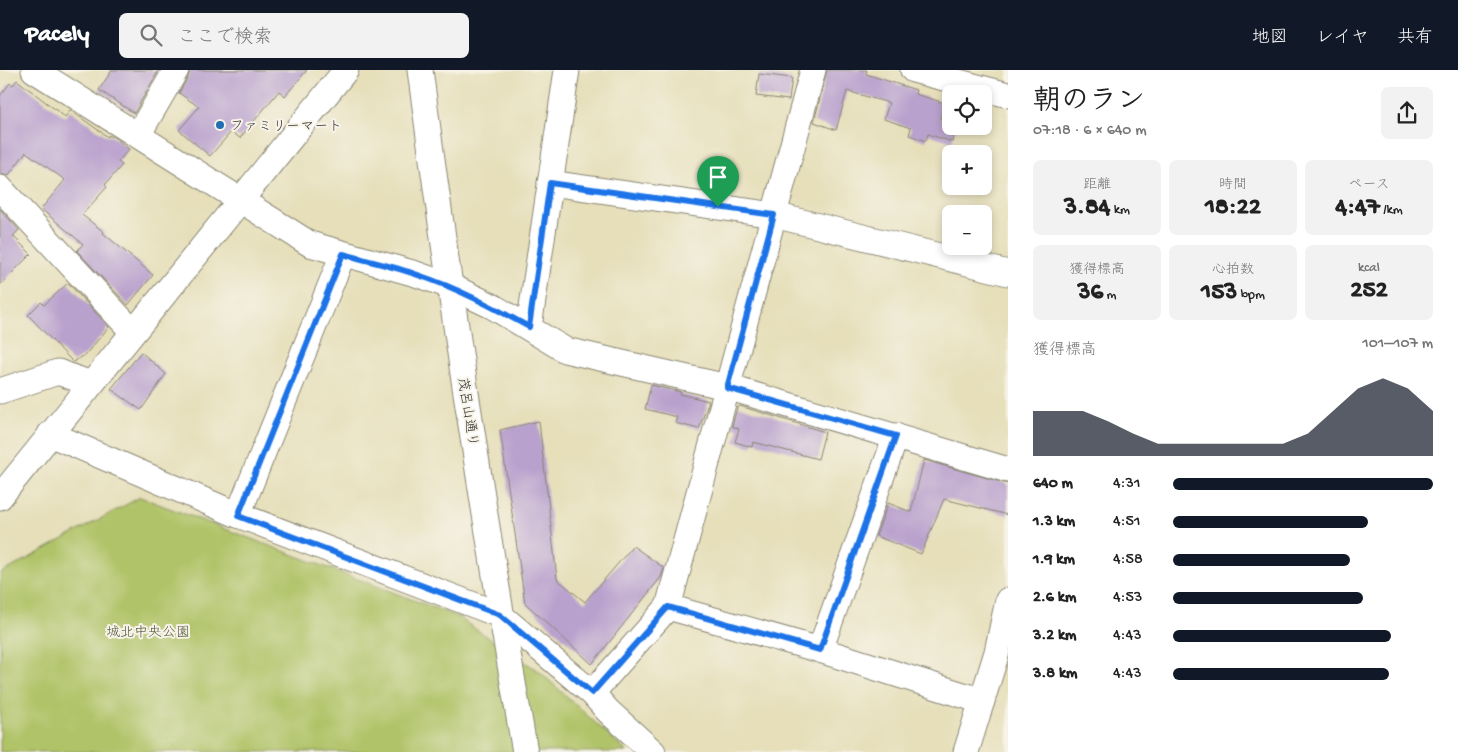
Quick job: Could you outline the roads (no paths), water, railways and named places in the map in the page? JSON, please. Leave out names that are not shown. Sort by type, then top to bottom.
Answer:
[{"type":"street","points":[[34,70],[310,244],[416,274],[450,286],[492,306],[565,350],[727,388],[1008,470]]},
{"type":"street","points":[[138,136],[176,70]]},
{"type":"street","points":[[0,497],[346,70]]},
{"type":"street","name":"茂呂山通り","points":[[420,70],[450,286],[500,615],[525,752]]},
{"type":"street","points":[[529,327],[567,70]]},
{"type":"street","points":[[592,693],[668,607],[813,70]]},
{"type":"street","points":[[913,70],[1008,95]]},
{"type":"street","points":[[550,183],[774,215],[1008,273]]},
{"type":"street","points":[[0,188],[133,332]]},
{"type":"street","points":[[238,516],[343,254]]},
{"type":"street","points":[[0,391],[58,372],[91,384]]},
{"type":"street","points":[[50,434],[238,516],[500,615],[592,693],[608,711],[653,752]]},
{"type":"street","points":[[820,650],[896,436]]},
{"type":"street","points":[[966,752],[982,701],[1002,653],[1008,600]]},
{"type":"street","points":[[668,607],[820,650],[982,701]]},
{"type":"place","name":"ファミリーマート","points":[[220,125]]},
{"type":"park label","name":"城北中央公園","points":[[148,631]]}]
